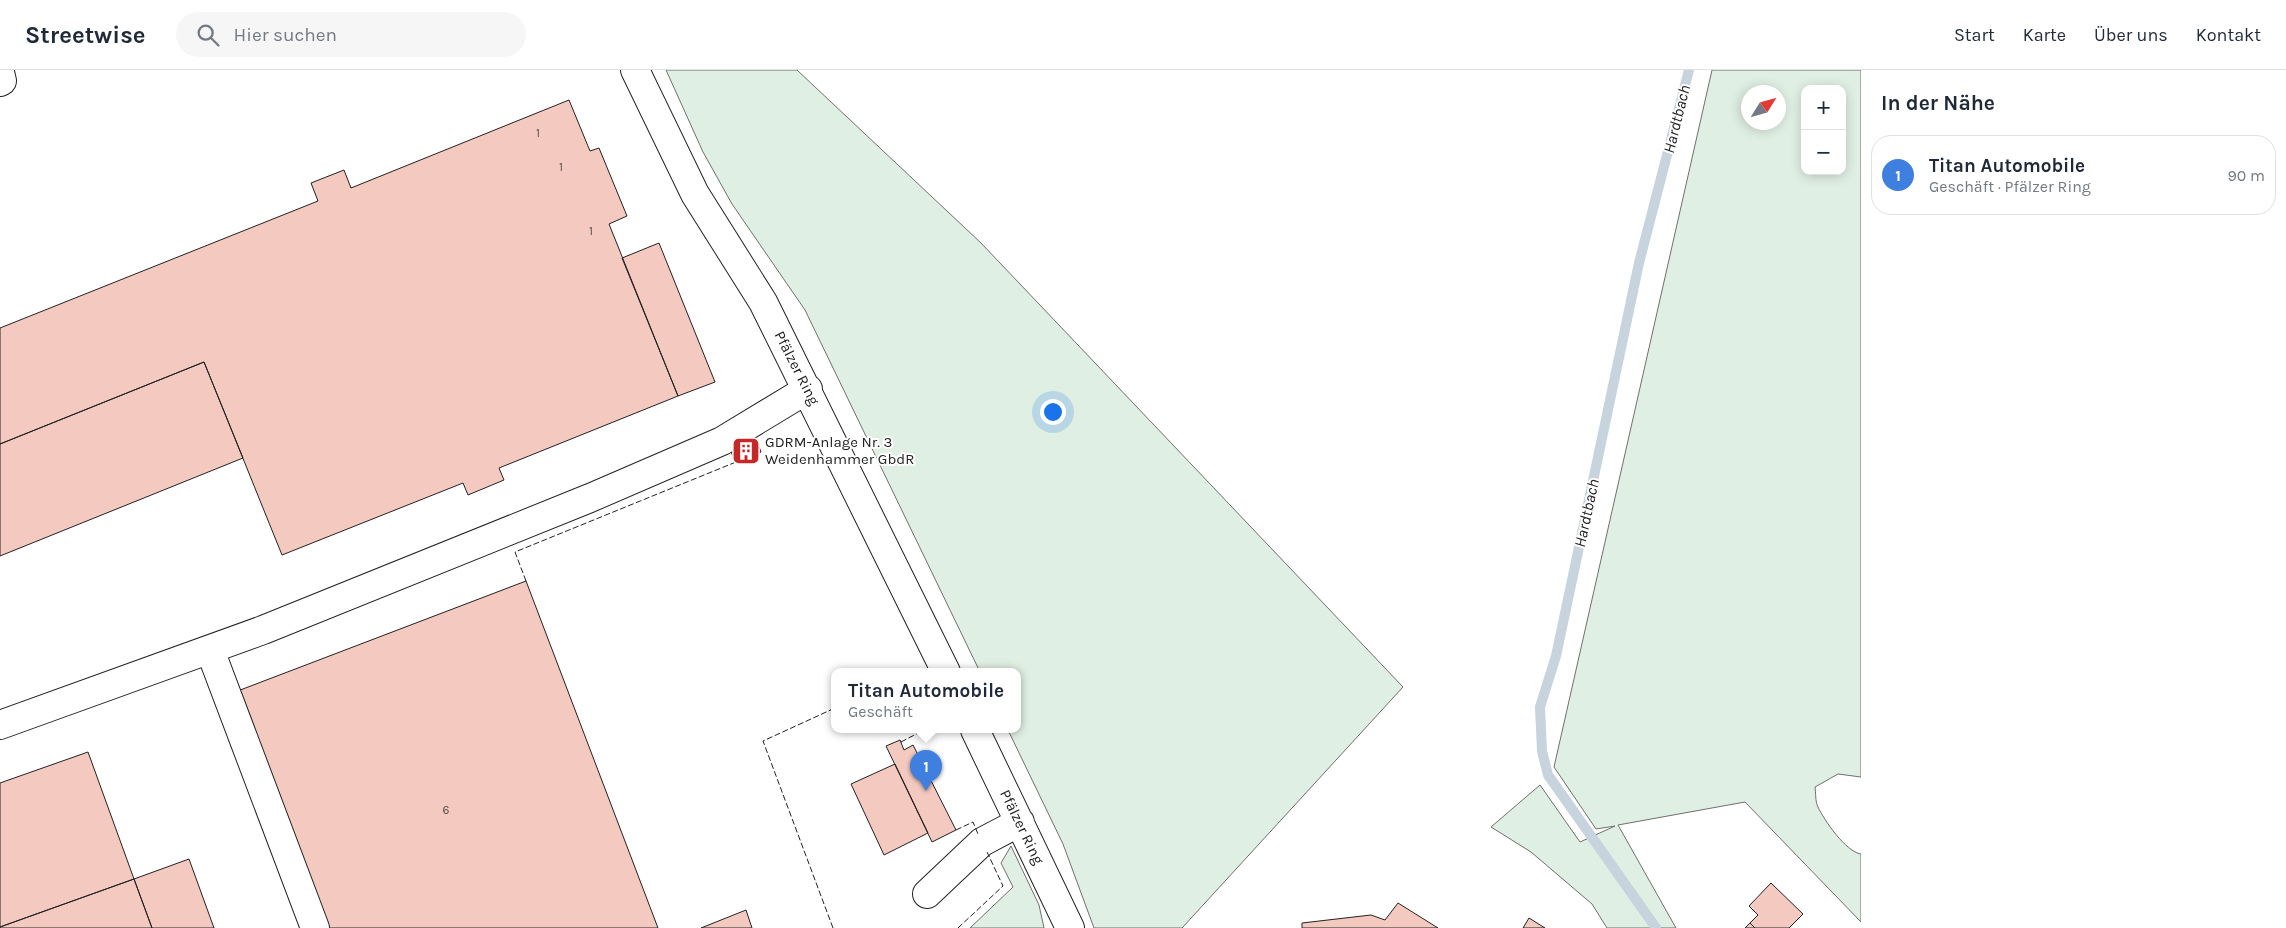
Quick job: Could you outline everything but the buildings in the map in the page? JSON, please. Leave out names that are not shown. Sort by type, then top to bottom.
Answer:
[{"type":"street","name":"Pfälzer Ring","points":[[635,70],[695,194],[763,302],[808,389],[943,668]]},
{"type":"street","points":[[0,72],[2,81],[0,82]]},
{"type":"street","points":[[0,724],[263,630],[590,498],[722,441],[808,389]]},
{"type":"street","points":[[210,650],[315,928]]},
{"type":"street","name":"Pfälzer Ring","points":[[976,733],[1069,927]]},
{"type":"street","points":[[927,894],[982,842],[1020,822]]},
{"type":"green space","points":[[666,70],[797,70],[981,243],[1403,687],[1182,928],[1094,928],[1063,844],[1009,733],[1021,733],[1021,668],[978,668],[805,310],[732,204],[703,152]]},
{"type":"green space","points":[[1712,70],[1861,70],[1861,777],[1838,774],[1815,787],[1817,805],[1830,827],[1842,842],[1855,852],[1861,854],[1861,922],[1745,802],[1618,825],[1676,928],[1607,928],[1592,904],[1531,852],[1491,827],[1540,785],[1580,842],[1615,826],[1596,829],[1554,767]]},
{"type":"green space","points":[[1011,846],[1039,905],[1044,928],[970,928],[1013,887],[1001,863]]},
{"type":"waterway","name":"Hardtbach","points":[[1656,928],[1548,775],[1542,751],[1540,707],[1556,656],[1639,263],[1689,70]]},
{"type":"fence","points":[[526,581],[515,552],[736,462]]},
{"type":"fence","points":[[831,710],[763,741],[833,928]]},
{"type":"fence","points":[[901,742],[918,733]]},
{"type":"fence","points":[[956,830],[973,822],[978,834]]},
{"type":"fence","points":[[958,928],[1003,886],[987,852]]},
{"type":"place","name":"GDRM-Anlage Nr. 3 Weidenhammer GbdR","points":[[746,451]]},
{"type":"place","name":"Titan Automobile","points":[[926,791]]}]
